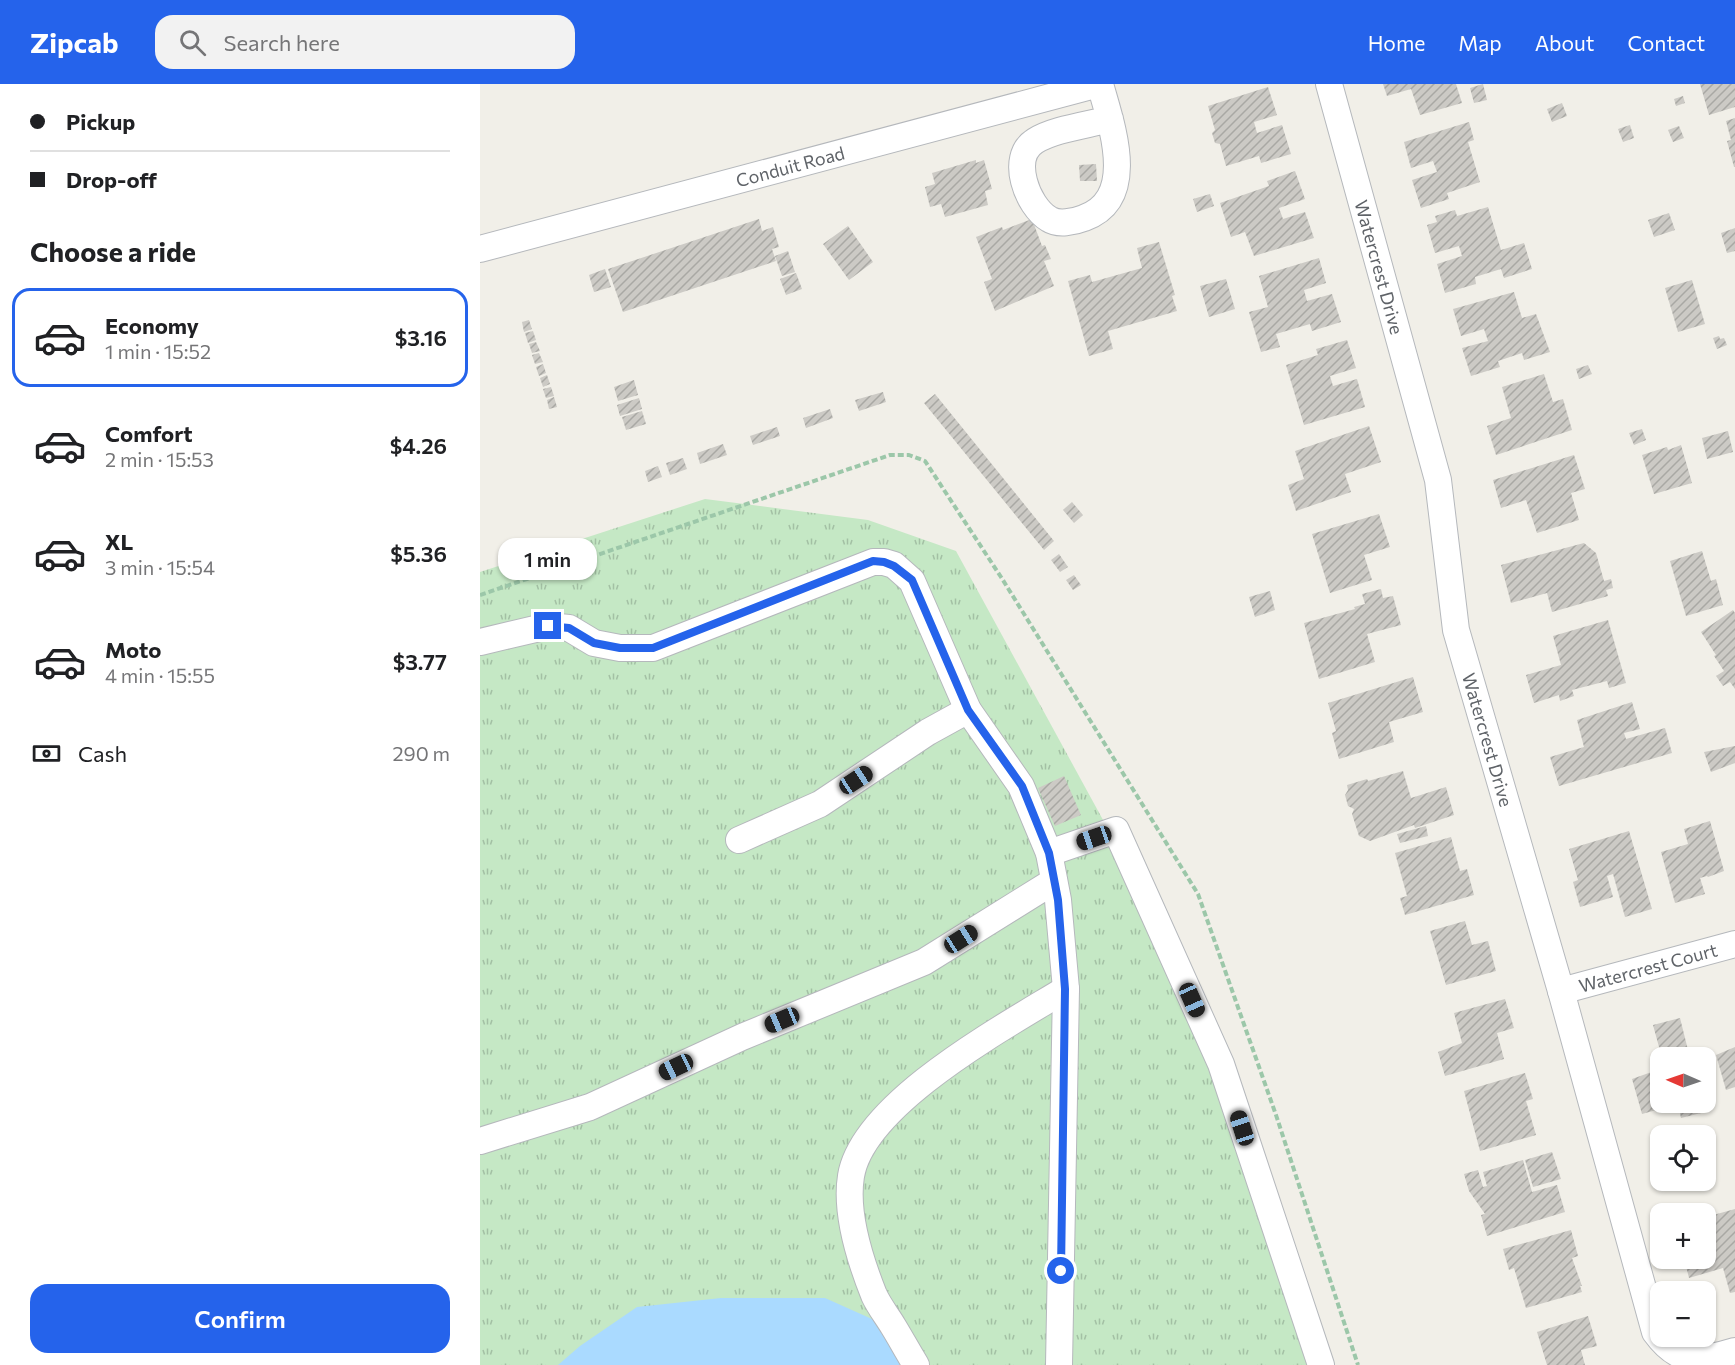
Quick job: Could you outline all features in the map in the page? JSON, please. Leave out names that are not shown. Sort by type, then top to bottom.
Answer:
[{"type":"street","points":[[1100,84],[1110,119]]},
{"type":"street","name":"Conduit Road","points":[[480,249],[1100,84]]},
{"type":"street","name":"Watercrest Drive","points":[[1329,84],[1438,480],[1456,630],[1561,991],[1655,1332],[1669,1349],[1693,1360],[1707,1360],[1735,1352]]},
{"type":"street","points":[[480,642],[548,626],[569,628],[594,643],[620,648],[653,648],[873,561],[884,562],[903,571],[912,580],[968,710],[1022,786],[1049,853],[1058,900],[1065,989],[1059,1365]]},
{"type":"street","points":[[740,840],[820,804],[928,732],[968,710]]},
{"type":"street","points":[[1049,853],[1116,830],[1221,1064],[1321,1365]]},
{"type":"street","points":[[480,1141],[590,1107],[742,1036],[924,962],[1054,881]]},
{"type":"street","name":"Watercrest Court","points":[[1561,991],[1735,944]]},
{"type":"street","points":[[916,1365],[875,1297],[855,1239],[850,1194],[851,1174],[857,1158],[864,1141],[900,1101],[957,1056],[1065,989]]},
{"type":"green space","points":[[705,499],[868,520],[956,551],[1173,948],[1316,1365],[480,1365],[480,572]]},
{"type":"water","points":[[721,1298],[825,1298],[901,1332],[910,1365],[558,1365],[580,1346],[637,1307]]},
{"type":"building","points":[[1383,84],[1456,84],[1462,103],[1420,115],[1411,89],[1387,96]]},
{"type":"building","points":[[1483,84],[1487,100],[1474,103],[1470,88]]},
{"type":"building","points":[[1700,84],[1735,84],[1735,107],[1709,115]]},
{"type":"building","points":[[1268,87],[1277,115],[1254,122],[1257,133],[1282,125],[1291,154],[1261,163],[1259,156],[1226,166],[1220,144],[1215,143],[1212,133],[1215,130],[1208,106]]},
{"type":"building","points":[[1683,96],[1685,103],[1676,106],[1674,99]]},
{"type":"building","points":[[1562,103],[1567,116],[1552,122],[1547,109]]},
{"type":"building","points":[[1735,118],[1734,167],[1727,141],[1731,140],[1726,121]]},
{"type":"building","points":[[1469,122],[1474,140],[1468,142],[1480,182],[1447,193],[1449,199],[1421,208],[1412,180],[1437,172],[1433,161],[1411,168],[1404,142]]},
{"type":"building","points":[[1630,125],[1634,138],[1623,142],[1618,129]]},
{"type":"building","points":[[1679,126],[1684,138],[1673,142],[1668,130]]},
{"type":"building","points":[[976,160],[976,163],[984,160],[992,189],[985,191],[988,205],[945,217],[941,204],[930,207],[925,187],[935,184],[932,173]]},
{"type":"building","points":[[1096,164],[1097,181],[1080,181],[1079,165]]},
{"type":"building","points":[[1295,171],[1305,199],[1279,208],[1283,219],[1305,212],[1314,238],[1254,256],[1245,232],[1231,237],[1220,203],[1269,186],[1267,181]]},
{"type":"building","points":[[1210,194],[1214,206],[1197,212],[1193,199]]},
{"type":"building","points":[[1488,207],[1501,250],[1524,243],[1532,269],[1504,278],[1501,269],[1475,277],[1476,284],[1445,293],[1437,264],[1462,256],[1459,246],[1435,253],[1427,225],[1437,222],[1435,216],[1455,210],[1457,216]]},
{"type":"building","points":[[1669,213],[1675,230],[1654,237],[1648,220]]},
{"type":"building","points":[[759,219],[762,231],[773,227],[779,247],[772,249],[776,261],[623,312],[608,269]]},
{"type":"building","points":[[1032,219],[1042,246],[1045,245],[1051,259],[1044,261],[1054,286],[995,311],[984,282],[992,279],[976,237]]},
{"type":"building","points":[[848,226],[873,262],[849,280],[823,244]]},
{"type":"building","points":[[1735,228],[1735,251],[1727,253],[1721,233]]},
{"type":"building","points":[[1159,242],[1175,295],[1172,296],[1177,311],[1108,331],[1113,349],[1089,356],[1068,281],[1090,275],[1092,282],[1142,268],[1137,248]]},
{"type":"building","points":[[788,251],[795,272],[782,276],[775,256]]},
{"type":"building","points":[[1319,258],[1326,283],[1304,290],[1307,301],[1332,294],[1341,322],[1312,331],[1310,324],[1276,334],[1280,347],[1261,352],[1249,312],[1268,307],[1259,276]]},
{"type":"building","points":[[605,269],[611,287],[594,292],[589,275]]},
{"type":"building","points":[[796,273],[802,289],[786,295],[780,279]]},
{"type":"building","points":[[1226,279],[1235,309],[1209,317],[1200,286]]},
{"type":"building","points":[[1692,280],[1705,324],[1678,332],[1665,288]]},
{"type":"building","points":[[1514,292],[1522,318],[1536,314],[1550,352],[1524,360],[1522,353],[1498,361],[1500,367],[1471,376],[1462,348],[1488,341],[1484,329],[1461,336],[1453,309]]},
{"type":"building","points":[[529,320],[532,329],[524,332],[522,322]]},
{"type":"building","points":[[533,331],[536,340],[528,343],[525,333]]},
{"type":"building","points":[[1719,336],[1720,339],[1724,338],[1727,345],[1717,349],[1713,338]]},
{"type":"building","points":[[1347,340],[1356,368],[1330,376],[1333,386],[1357,379],[1365,407],[1304,425],[1286,365],[1318,355],[1316,349]]},
{"type":"building","points":[[536,342],[540,351],[532,353],[529,344]]},
{"type":"building","points":[[539,353],[543,362],[535,364],[532,355]]},
{"type":"building","points":[[543,364],[546,373],[539,376],[536,367]]},
{"type":"building","points":[[1588,365],[1592,374],[1579,379],[1576,369]]},
{"type":"building","points":[[1544,374],[1553,402],[1563,399],[1572,430],[1496,455],[1487,426],[1511,418],[1502,387]]},
{"type":"building","points":[[547,375],[550,384],[543,387],[540,378]]},
{"type":"building","points":[[634,380],[638,395],[618,401],[614,387]]},
{"type":"building","points":[[551,387],[554,396],[546,398],[543,389]]},
{"type":"building","points":[[883,392],[886,402],[859,411],[855,400]]},
{"type":"building","points":[[935,394],[1054,541],[1044,550],[924,403]]},
{"type":"building","points":[[554,397],[557,407],[549,409],[547,400]]},
{"type":"building","points":[[639,398],[642,409],[620,416],[617,405]]},
{"type":"building","points":[[830,409],[833,418],[806,428],[803,418]]},
{"type":"building","points":[[642,411],[646,424],[626,430],[622,417]]},
{"type":"building","points":[[1369,426],[1381,462],[1345,474],[1351,492],[1296,511],[1288,485],[1304,479],[1295,451]]},
{"type":"building","points":[[777,427],[780,436],[753,445],[750,436]]},
{"type":"building","points":[[1642,429],[1646,440],[1634,445],[1629,433]]},
{"type":"building","points":[[1728,431],[1733,452],[1707,459],[1702,438]]},
{"type":"building","points":[[723,444],[727,455],[700,464],[697,453]]},
{"type":"building","points":[[1681,445],[1692,483],[1654,494],[1642,455]]},
{"type":"building","points":[[1574,455],[1585,489],[1571,493],[1579,520],[1537,533],[1526,500],[1501,508],[1493,480]]},
{"type":"building","points":[[683,458],[687,469],[670,475],[666,463]]},
{"type":"building","points":[[658,466],[662,477],[648,482],[645,471]]},
{"type":"building","points":[[1072,502],[1083,515],[1074,523],[1063,510]]},
{"type":"building","points":[[1379,514],[1390,547],[1364,555],[1372,580],[1330,593],[1312,534]]},
{"type":"building","points":[[1584,543],[1596,553],[1604,581],[1611,579],[1613,588],[1606,590],[1608,596],[1552,612],[1547,593],[1511,603],[1501,565]]},
{"type":"building","points":[[1702,551],[1711,581],[1716,579],[1723,605],[1686,616],[1670,561]]},
{"type":"building","points":[[1059,554],[1068,567],[1060,572],[1051,560]]},
{"type":"building","points":[[1074,575],[1081,585],[1073,590],[1066,580]]},
{"type":"building","points":[[1381,589],[1383,598],[1393,596],[1401,625],[1367,634],[1375,662],[1319,679],[1304,623],[1355,609],[1354,607],[1365,604],[1362,594]]},
{"type":"building","points":[[1270,591],[1275,610],[1255,617],[1249,597]]},
{"type":"building","points":[[1733,610],[1735,613],[1735,689],[1730,682],[1723,686],[1716,676],[1724,671],[1701,632]]},
{"type":"building","points":[[1608,620],[1626,683],[1609,688],[1607,681],[1572,690],[1574,696],[1560,701],[1559,695],[1534,703],[1526,675],[1561,665],[1553,636]]},
{"type":"building","points":[[1413,677],[1423,712],[1389,722],[1394,742],[1339,759],[1332,733],[1336,731],[1328,703]]},
{"type":"building","points":[[1632,702],[1640,729],[1624,733],[1626,739],[1665,728],[1672,753],[1559,786],[1550,757],[1584,747],[1577,720]]},
{"type":"building","points":[[1735,746],[1735,763],[1711,772],[1704,752]]},
{"type":"building","points":[[1403,771],[1411,798],[1446,787],[1454,815],[1415,828],[1414,825],[1370,841],[1359,836],[1352,814],[1354,809],[1348,806],[1345,795],[1348,790],[1347,785]]},
{"type":"building","points":[[1064,776],[1081,815],[1055,826],[1038,788]]},
{"type":"building","points":[[1710,821],[1724,871],[1700,878],[1705,894],[1675,903],[1661,852],[1688,844],[1684,829]]},
{"type":"building","points":[[1426,826],[1428,836],[1400,843],[1397,834]]},
{"type":"building","points":[[1629,831],[1652,909],[1625,917],[1613,874],[1607,876],[1613,897],[1580,907],[1573,882],[1578,880],[1569,849]]},
{"type":"building","points":[[1451,837],[1460,871],[1467,869],[1474,895],[1405,915],[1400,898],[1407,896],[1395,853]]},
{"type":"building","points":[[1465,921],[1472,945],[1488,941],[1496,971],[1446,985],[1430,931]]},
{"type":"building","points":[[1505,999],[1514,1028],[1497,1033],[1504,1059],[1445,1076],[1438,1052],[1462,1043],[1454,1013]]},
{"type":"building","points":[[1680,1018],[1687,1047],[1659,1047],[1653,1025]]},
{"type":"building","points":[[1735,1047],[1735,1087],[1726,1090],[1716,1055]]},
{"type":"building","points":[[1525,1073],[1533,1099],[1526,1101],[1536,1135],[1480,1151],[1464,1091]]},
{"type":"building","points":[[1650,1073],[1650,1112],[1642,1114],[1632,1079]]},
{"type":"building","points":[[1680,1113],[1701,1113],[1681,1118]]},
{"type":"building","points":[[1552,1152],[1561,1179],[1533,1187],[1525,1160]]},
{"type":"building","points":[[1523,1160],[1532,1192],[1557,1185],[1565,1212],[1487,1236],[1481,1215],[1485,1214],[1469,1191],[1464,1174],[1478,1170],[1483,1187],[1487,1186],[1483,1172]]},
{"type":"building","points":[[1735,1209],[1735,1292],[1730,1293],[1723,1268],[1689,1278],[1687,1269],[1716,1269],[1716,1214]]},
{"type":"building","points":[[1571,1230],[1578,1256],[1572,1258],[1582,1292],[1526,1308],[1514,1268],[1509,1270],[1503,1249]]},
{"type":"building","points":[[1588,1316],[1597,1346],[1581,1350],[1585,1365],[1547,1365],[1537,1332]]},
{"type":"route","points":[[548,626],[569,628],[594,643],[620,648],[653,648],[873,561],[894,566],[912,580],[968,710],[1022,786],[1049,853],[1058,900],[1065,989],[1061,1271]]}]
